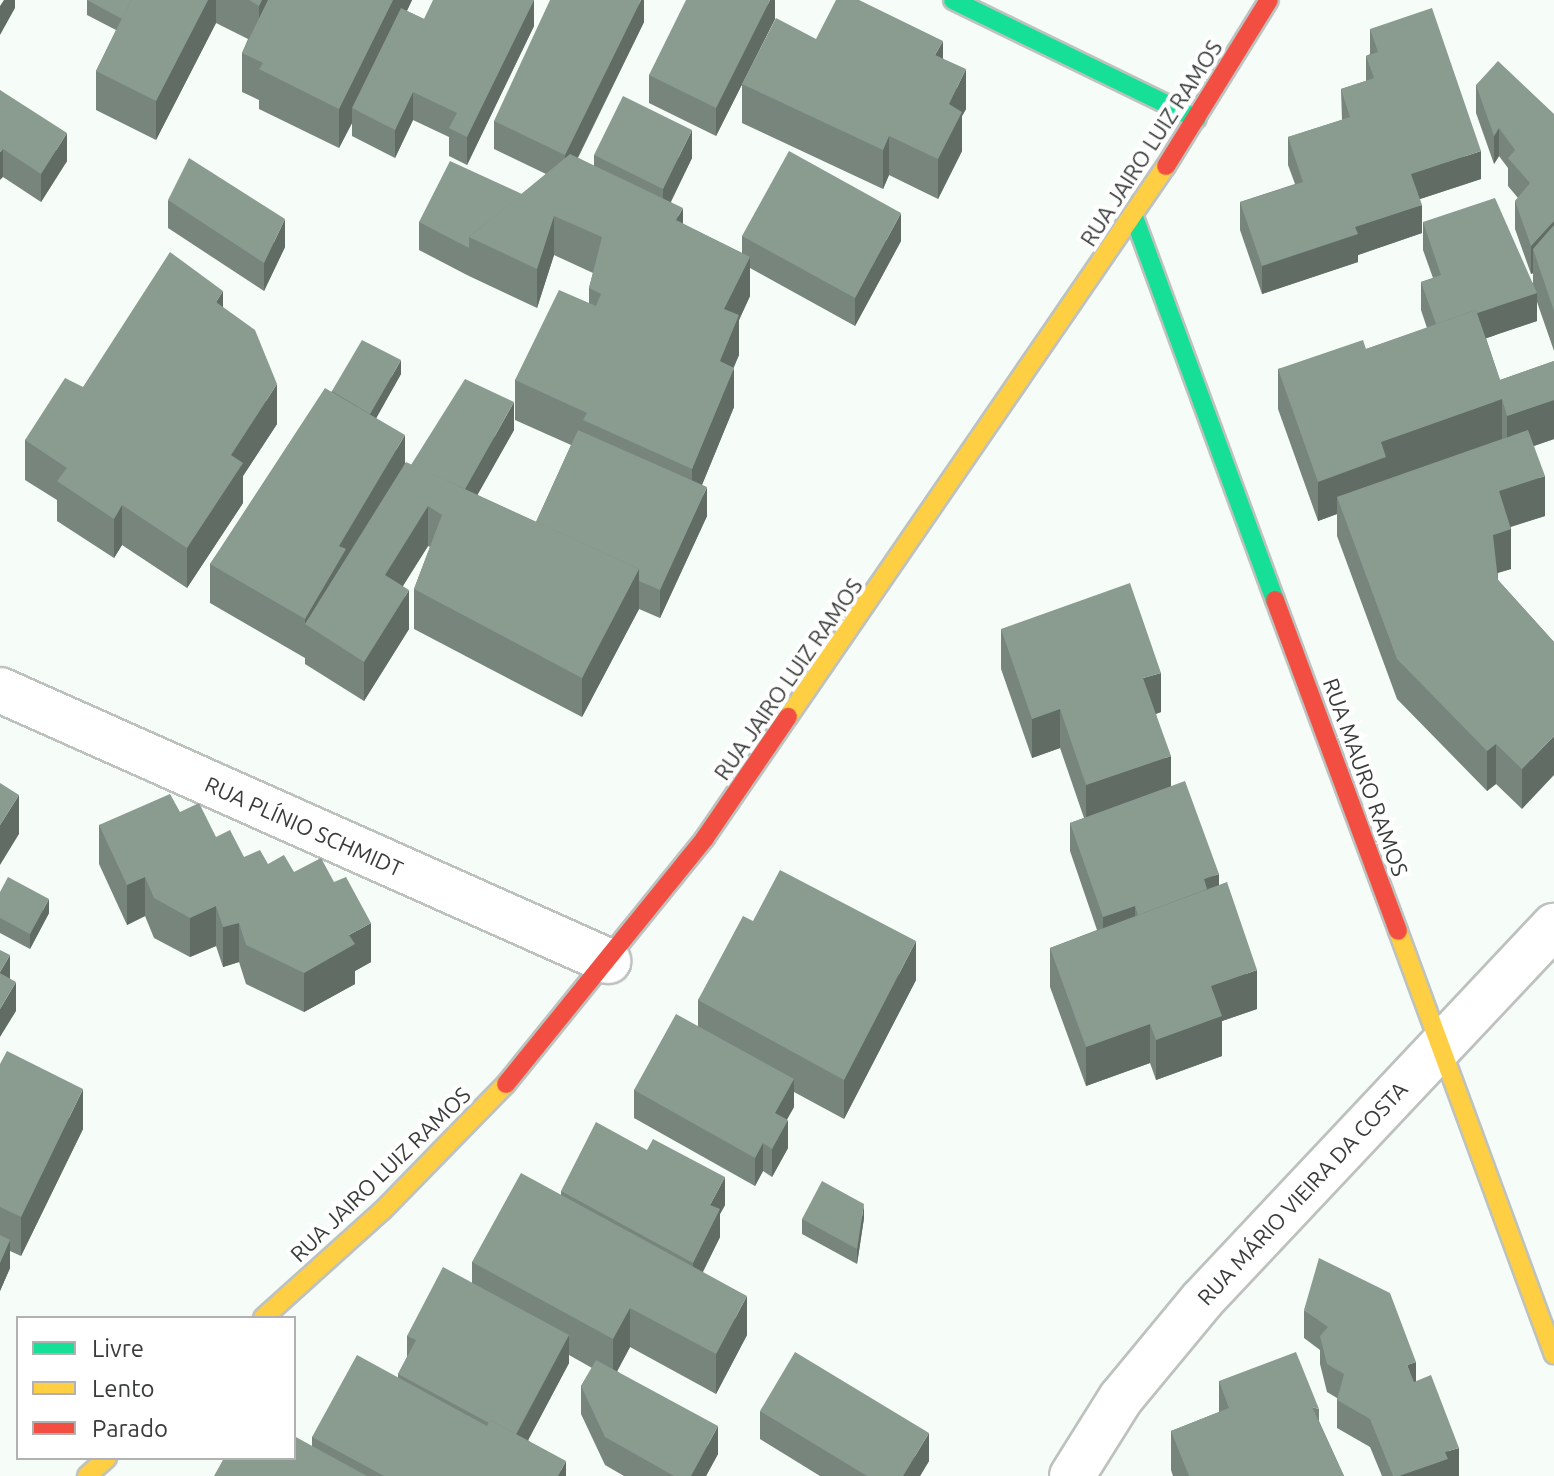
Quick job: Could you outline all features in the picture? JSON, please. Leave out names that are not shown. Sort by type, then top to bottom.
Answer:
[{"type":"street","points":[[953,0],[1197,119]]},
{"type":"street","name":"RUA JAIRO LUIZ RAMOS","points":[[265,1316],[382,1211],[518,1071],[608,961],[830,664],[1134,217],[1269,0]]},
{"type":"street","name":"RUA MAURO RAMOS","points":[[1134,217],[1554,1354]]},
{"type":"street","name":"RUA PLÍNIO SCHMIDT","points":[[0,690],[608,961]]},
{"type":"street","name":"RUA MÁRIO VIEIRA DA COSTA","points":[[1072,1476],[1121,1398],[1202,1300],[1554,926]]},
{"type":"street","points":[[87,1476],[105,1460]]},
{"type":"building","points":[[87,0],[131,0],[122,19]]},
{"type":"building","points":[[131,0],[208,0],[156,101],[96,71]]},
{"type":"building","points":[[268,0],[393,0],[339,109],[259,69],[263,63],[242,53]]},
{"type":"building","points":[[433,0],[534,0],[467,137],[449,128],[457,113],[413,92],[395,130],[352,108],[401,8],[424,19]]},
{"type":"building","points":[[550,0],[641,0],[565,155],[494,121]]},
{"type":"building","points":[[686,0],[770,0],[716,108],[649,75]]},
{"type":"building","points":[[836,0],[859,0],[943,41],[935,55],[966,69],[949,104],[962,112],[938,159],[889,136],[883,150],[742,84],[776,18],[816,39]]},
{"type":"building","points":[[1432,8],[1481,151],[1411,174],[1422,205],[1355,227],[1358,234],[1262,266],[1240,202],[1303,182],[1288,137],[1350,117],[1341,89],[1374,78],[1366,56],[1378,52],[1370,29]]},
{"type":"building","points":[[1498,61],[1554,114],[1554,221],[1531,246],[1515,201],[1530,183],[1508,158],[1515,150],[1499,128],[1494,136],[1476,85]]},
{"type":"building","points":[[0,90],[67,133],[41,174],[3,149],[0,152]]},
{"type":"building","points":[[623,96],[692,130],[663,189],[594,155]]},
{"type":"building","points":[[789,151],[901,213],[855,298],[742,236]]},
{"type":"building","points":[[570,154],[683,208],[676,220],[750,257],[724,309],[739,315],[720,361],[734,368],[692,469],[583,420],[587,413],[515,380],[559,290],[596,306],[601,294],[589,288],[602,237],[554,216],[537,269],[469,237]]},
{"type":"building","points":[[189,158],[285,219],[264,263],[168,200]]},
{"type":"building","points":[[450,161],[522,194],[469,237],[469,248],[419,222]]},
{"type":"building","points":[[1495,198],[1537,293],[1436,324],[1421,282],[1441,275],[1423,222]]},
{"type":"building","points":[[1554,225],[1554,311],[1533,249]]},
{"type":"building","points":[[170,252],[223,291],[216,302],[255,330],[277,384],[231,455],[243,463],[187,548],[122,505],[114,519],[57,481],[67,468],[25,440],[65,378],[83,387]]},
{"type":"building","points":[[1476,310],[1500,380],[1554,361],[1554,400],[1507,416],[1502,399],[1381,442],[1386,457],[1318,482],[1278,369],[1363,340],[1366,349]]},
{"type":"building","points":[[362,340],[401,360],[370,414],[332,391]]},
{"type":"building","points":[[465,379],[514,402],[465,489],[411,465]]},
{"type":"building","points":[[325,388],[405,435],[339,546],[346,549],[305,619],[210,564]]},
{"type":"building","points":[[578,430],[707,487],[660,590],[639,581],[639,569],[536,522]]},
{"type":"building","points":[[1528,430],[1545,476],[1499,491],[1511,529],[1493,535],[1498,580],[1554,642],[1554,736],[1522,769],[1496,744],[1487,751],[1397,659],[1337,497]]},
{"type":"building","points":[[406,462],[639,569],[582,678],[414,589],[442,515],[428,506],[385,575],[409,590],[364,662],[305,624]]},
{"type":"building","points":[[1130,583],[1161,673],[1143,678],[1171,756],[1086,785],[1060,709],[1032,719],[1001,629]]},
{"type":"building","points":[[1185,781],[1219,874],[1204,879],[1207,889],[1138,915],[1135,906],[1103,917],[1070,823]]},
{"type":"building","points":[[0,783],[19,795],[0,825]]},
{"type":"building","points":[[170,794],[180,812],[199,803],[216,837],[230,830],[244,857],[260,850],[268,864],[284,855],[294,872],[321,858],[334,882],[346,877],[371,923],[349,935],[355,944],[304,973],[246,945],[239,923],[223,927],[216,906],[190,918],[154,898],[145,877],[127,885],[99,825]]},
{"type":"building","points":[[780,870],[916,941],[844,1080],[698,1000],[743,916],[753,921]]},
{"type":"building","points":[[8,877],[49,899],[30,934],[0,918],[0,892]]},
{"type":"building","points":[[1227,882],[1257,970],[1211,986],[1222,1016],[1156,1040],[1150,1024],[1086,1047],[1050,948]]},
{"type":"building","points":[[0,950],[10,955],[0,972]]},
{"type":"building","points":[[0,973],[16,982],[0,1009]]},
{"type":"building","points":[[676,1014],[794,1079],[775,1113],[788,1120],[772,1149],[763,1143],[755,1158],[634,1090]]},
{"type":"building","points":[[7,1051],[83,1089],[21,1217],[0,1207],[0,1064]]},
{"type":"building","points":[[596,1122],[647,1150],[653,1139],[725,1177],[710,1205],[720,1209],[693,1263],[561,1191]]},
{"type":"building","points":[[521,1173],[747,1296],[716,1354],[630,1308],[613,1339],[472,1262]]},
{"type":"building","points":[[822,1181],[864,1204],[857,1249],[802,1219]]},
{"type":"building","points":[[0,1235],[10,1240],[0,1263]]},
{"type":"building","points":[[1319,1258],[1390,1293],[1416,1362],[1407,1365],[1414,1382],[1431,1375],[1459,1448],[1445,1452],[1448,1459],[1393,1476],[1370,1419],[1337,1400],[1344,1374],[1327,1364],[1320,1336],[1328,1327],[1304,1310]]},
{"type":"building","points":[[443,1267],[569,1335],[516,1434],[490,1420],[489,1423],[398,1374],[416,1340],[407,1336]]},
{"type":"building","points":[[795,1352],[929,1433],[903,1476],[867,1476],[760,1411]]},
{"type":"building","points":[[1296,1352],[1319,1409],[1312,1407],[1344,1476],[1189,1476],[1171,1431],[1229,1408],[1219,1381]]},
{"type":"building","points":[[357,1355],[487,1426],[490,1420],[566,1461],[558,1476],[384,1476],[312,1437]]},
{"type":"building","points":[[596,1360],[718,1426],[691,1476],[674,1476],[605,1437],[581,1386]]},
{"type":"building","points":[[296,1437],[367,1476],[214,1476],[223,1460],[296,1460]]},
{"type":"traffic: fast","points":[[953,0],[1197,119]]},
{"type":"traffic: fast","points":[[1134,217],[1275,600]]},
{"type":"traffic: slow","points":[[788,717],[1166,166]]},
{"type":"traffic: slow","points":[[1398,931],[1554,1354]]},
{"type":"traffic: slow","points":[[265,1316],[382,1211],[506,1084]]},
{"type":"traffic: slow","points":[[87,1476],[105,1460]]},
{"type":"traffic: jam","points":[[1166,166],[1269,0]]},
{"type":"traffic: jam","points":[[1275,600],[1398,931]]},
{"type":"traffic: jam","points":[[506,1084],[705,838],[788,717]]}]
